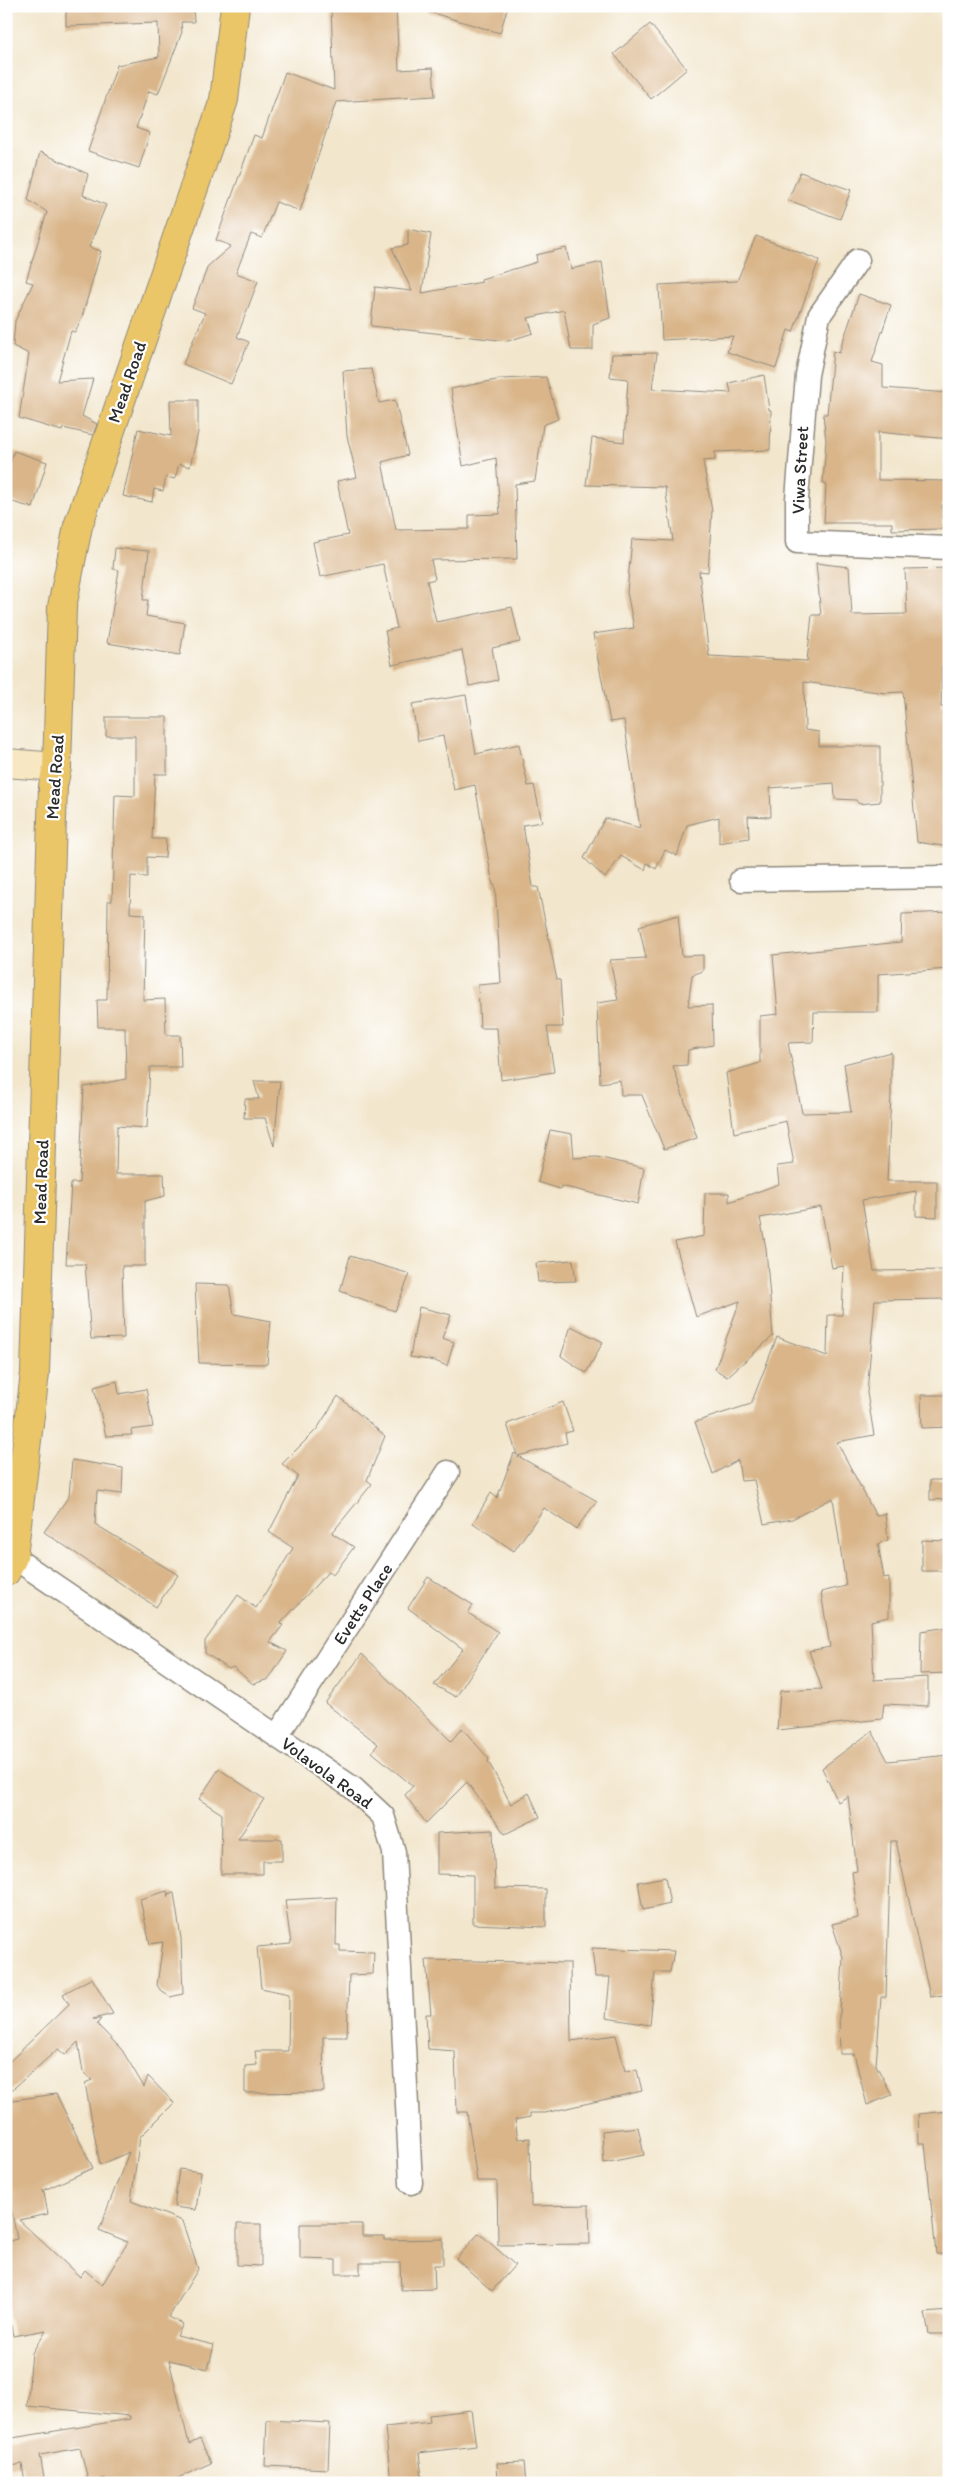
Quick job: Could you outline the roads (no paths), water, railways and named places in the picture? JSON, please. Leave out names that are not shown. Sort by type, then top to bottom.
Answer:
[{"type":"main road","name":"Mead Road","points":[[10,1564],[35,1373],[53,796],[56,767],[62,607],[78,526],[224,100],[235,6]]},
{"type":"main road","points":[[6,763],[56,767]]},
{"type":"street","name":"Viwa Street","points":[[858,260],[819,316],[807,375],[797,499],[797,542],[949,548]]},
{"type":"street","points":[[741,880],[949,877]]},
{"type":"street","name":"Evetts Place","points":[[277,1736],[448,1472]]},
{"type":"street","name":"Volavola Road","points":[[10,1564],[277,1736],[353,1788],[384,1816],[394,1852],[411,2183]]}]
